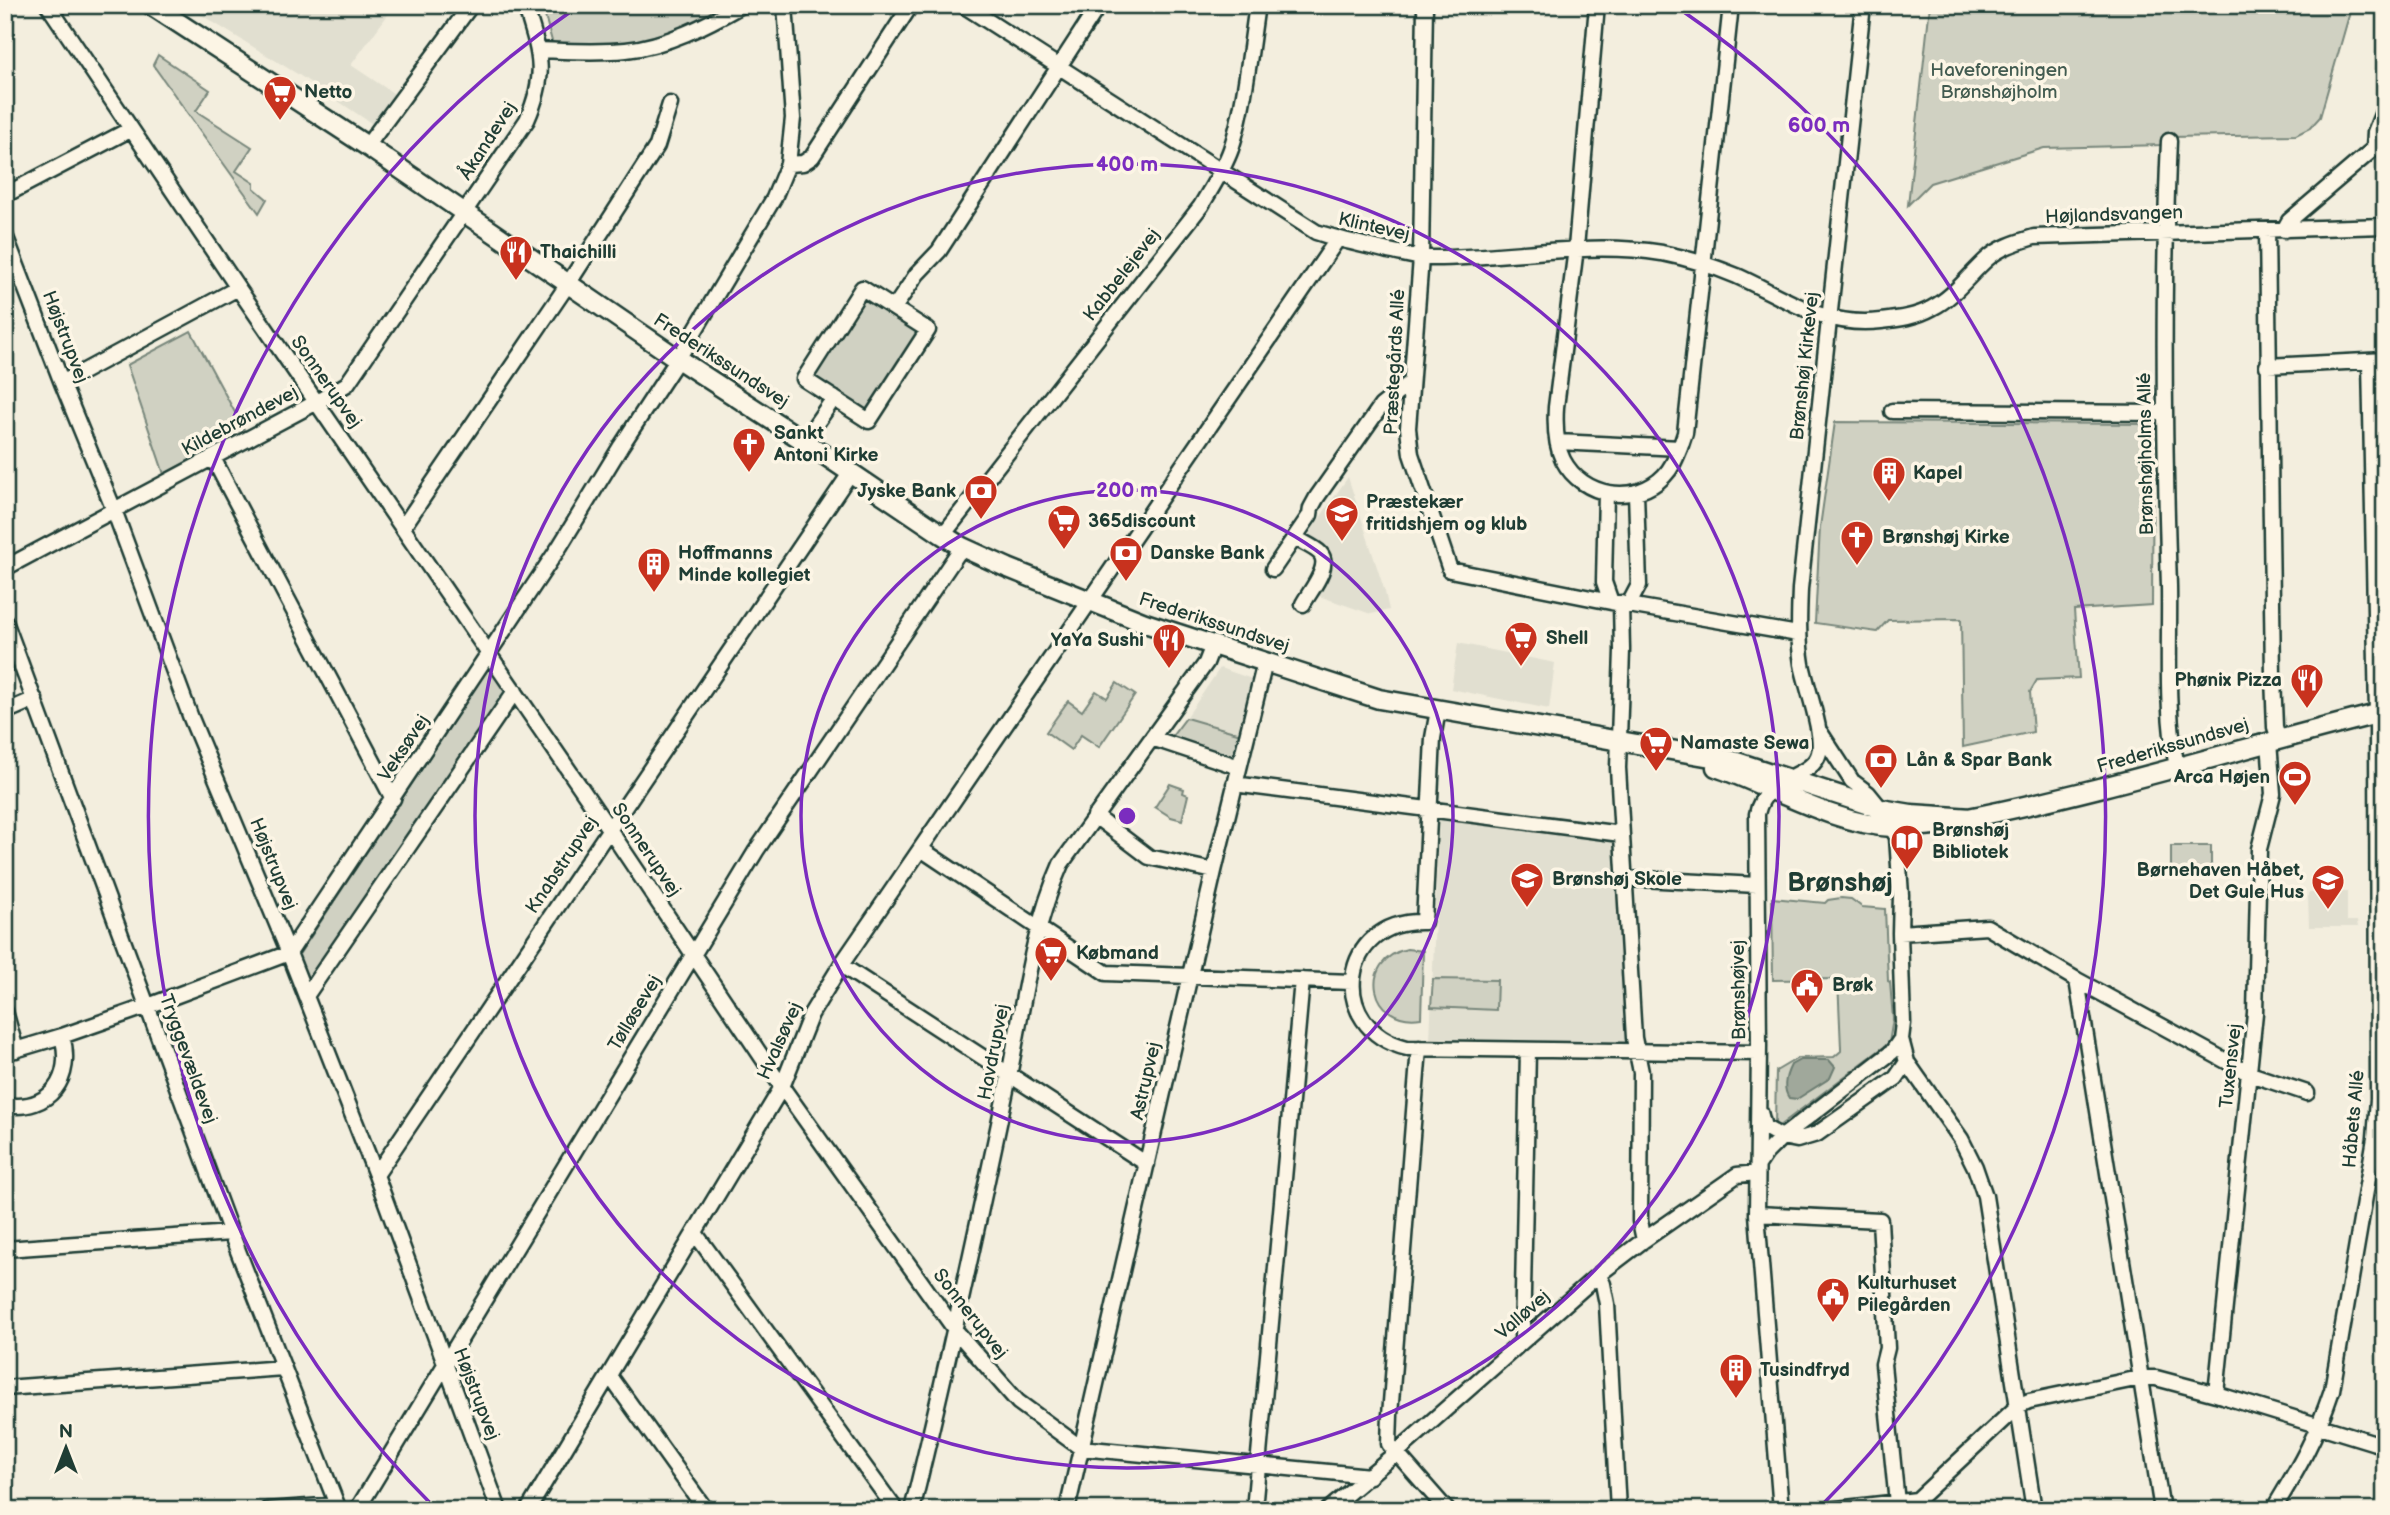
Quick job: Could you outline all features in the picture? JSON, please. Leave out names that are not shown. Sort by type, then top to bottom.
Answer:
[{"type":"main road","name":"Frederikssundsvej","points":[[151,5],[367,146],[678,359],[962,547],[1145,624],[1379,699],[1734,761],[1881,809],[1972,818]]},
{"type":"main road","name":"Frederikssundsvej","points":[[1676,752],[1807,805],[1842,816],[1893,827],[1935,825],[2064,798],[2381,713]]},
{"type":"street","name":"Sonnerupvej","points":[[48,5],[782,1087],[956,1331],[1017,1402],[1081,1448],[1370,1476]]},
{"type":"street","points":[[367,146],[471,5]]},
{"type":"street","name":"Åkandevej","points":[[464,214],[527,120],[540,86],[539,50],[525,5]]},
{"type":"street","points":[[539,50],[626,50],[653,45],[726,15],[742,5]]},
{"type":"street","name":"Veksøvej","points":[[289,953],[490,655],[678,359],[775,198],[788,164],[793,118],[785,5]]},
{"type":"street","points":[[788,164],[803,163],[812,157],[911,5]]},
{"type":"street","name":"Klintevej","points":[[963,5],[1316,232],[1337,240],[1421,258],[1576,248],[1622,248],[1663,254],[1703,263],[1738,276],[1795,306],[1829,319]]},
{"type":"street","points":[[894,308],[917,274],[939,251],[1099,5]]},
{"type":"street","name":"Kabbelejevej","points":[[943,534],[1201,206],[1222,172],[1238,121],[1257,5]]},
{"type":"street","name":"Præstegårds Allé","points":[[1424,5],[1421,258],[1408,428],[1411,454],[1450,570],[1798,634]]},
{"type":"street","points":[[1597,5],[1576,248],[1555,423],[1563,460],[1574,475],[1589,486],[1606,493],[1636,492],[1664,477],[1674,463],[1685,433],[1731,5]]},
{"type":"street","name":"Brønshøj Kirkevej","points":[[1788,779],[1814,762],[1819,755],[1818,729],[1810,702],[1798,634],[1800,589],[1863,5]]},
{"type":"street","points":[[403,527],[568,284],[657,146],[670,104]]},
{"type":"street","points":[[2284,230],[2289,221],[2379,143],[2375,132],[2385,107]]},
{"type":"street","points":[[5,195],[131,129]]},
{"type":"street","name":"Brønshøjholms Allé","points":[[2169,141],[2163,413],[2170,687],[2177,766]]},
{"type":"street","name":"Kildebrøndevej","points":[[5,568],[347,384],[464,214]]},
{"type":"street","name":"Højlandsvangen","points":[[1829,319],[1877,322],[1923,313],[1950,296],[1989,257],[2003,248],[2034,237],[2385,226]]},
{"type":"street","name":"Tuxensvej","points":[[2216,1394],[2256,1013],[2259,849],[2273,794],[2275,727],[2267,366],[2267,230]]},
{"type":"street","name":"Højstrupvej","points":[[5,235],[114,510],[191,718],[289,953],[376,1175],[499,1510]]},
{"type":"street","name":"Hvalsøvej","points":[[528,1510],[782,1087],[811,1014],[841,965],[1337,240]]},
{"type":"street","points":[[62,383],[238,288]]},
{"type":"street","points":[[862,288],[894,308],[928,330],[869,421],[804,379],[862,288]]},
{"type":"street","points":[[2267,366],[2377,361]]},
{"type":"street","name":"Håbets Allé","points":[[2273,1510],[2307,1456],[2332,1390],[2375,1138],[2378,1099],[2381,713],[2377,361]]},
{"type":"street","points":[[1273,569],[1296,538],[1317,497],[1381,406],[1410,383]]},
{"type":"street","points":[[804,441],[834,398]]},
{"type":"street","points":[[1892,411],[2163,413]]},
{"type":"street","points":[[1558,443],[1681,448]]},
{"type":"street","points":[[213,458],[393,799]]},
{"type":"street","name":"Knabstrupvej","points":[[376,1175],[851,472]]},
{"type":"street","points":[[1620,603],[1639,585],[1636,492]]},
{"type":"street","points":[[1606,493],[1604,582],[1620,603],[1621,725],[1618,742],[1621,834],[1633,1038],[1642,1072],[1640,1221],[1644,1240]]},
{"type":"street","points":[[1296,538],[1321,554],[1323,560],[1320,575],[1303,604]]},
{"type":"street","name":"Tølløsevej","points":[[357,1510],[756,851],[962,547]]},
{"type":"street","name":"Tryggevældevej","points":[[5,621],[231,1233],[337,1507]]},
{"type":"street","name":"Havdrupvej","points":[[912,1510],[956,1331],[1038,926],[1049,890],[1061,864],[1206,663],[1213,645]]},
{"type":"street","name":"Astrupvej","points":[[1067,1510],[1189,977],[1265,662]]},
{"type":"street","points":[[306,996],[515,691]]},
{"type":"street","points":[[5,712],[34,699]]},
{"type":"street","points":[[1438,710],[1433,738],[1424,922],[1401,923],[1371,940],[1358,959],[1352,982],[1356,1005],[1375,1034],[1395,1045],[1419,1048],[1758,1053]]},
{"type":"street","name":"Brønshøj Kirkevej","points":[[1818,729],[1853,781],[1868,793],[1893,827]]},
{"type":"street","points":[[1152,738],[1239,766]]},
{"type":"street","points":[[1770,788],[1788,779]]},
{"type":"street","points":[[1234,785],[1621,834]]},
{"type":"street","name":"Brønshøjvej","points":[[1770,788],[1758,807],[1757,814],[1757,1214],[1782,1510]]},
{"type":"street","points":[[1095,816],[1149,857],[1214,871]]},
{"type":"street","points":[[1893,827],[1897,837],[1901,895],[1901,1039],[1907,1062],[1961,1139],[1985,1196],[2034,1510]]},
{"type":"street","points":[[921,849],[1106,973],[1352,982]]},
{"type":"street","points":[[1623,878],[1757,884]]},
{"type":"street","points":[[1900,933],[1987,927],[2077,980],[2250,1074],[2307,1093]]},
{"type":"street","points":[[5,1011],[11,1051],[148,1006],[289,953]]},
{"type":"street","points":[[841,965],[1147,1164]]},
{"type":"street","points":[[1254,1510],[1302,980]]},
{"type":"street","points":[[2077,980],[2162,1510]]},
{"type":"street","points":[[5,1105],[18,1107],[34,1104],[48,1096],[59,1084],[66,1069],[67,1052],[62,1036]]},
{"type":"street","points":[[1758,1170],[1766,1153],[1782,1137],[1881,1062],[1901,1039]]},
{"type":"street","points":[[1419,1048],[1390,1415],[1390,1444],[1447,1510]]},
{"type":"street","points":[[1522,1341],[1528,1050]]},
{"type":"street","points":[[1758,1096],[1764,1127],[1782,1137],[1797,1140],[1817,1134],[1896,1078],[1907,1062]]},
{"type":"street","name":"Valløvej","points":[[1328,1510],[1598,1275],[1737,1175],[1758,1170]]},
{"type":"street","points":[[1757,1214],[1880,1220],[1887,1348],[1883,1364],[1897,1503]]},
{"type":"street","points":[[5,1249],[231,1233]]},
{"type":"street","points":[[695,1233],[896,1510]]},
{"type":"street","points":[[1598,1275],[1603,1284],[1607,1304],[1618,1510]]},
{"type":"street","points":[[5,1388],[283,1368]]},
{"type":"street","points":[[610,1376],[706,1510]]},
{"type":"street","points":[[1828,1510],[1897,1503],[1917,1505],[2018,1406],[2029,1401],[2140,1378],[2156,1378],[2216,1394],[2385,1446]]},
{"type":"street","points":[[267,1510],[337,1507]]},
{"type":"shaded area","points":[[185,5],[395,5],[351,65],[396,95],[374,125]]},
{"type":"shaded area","name":"Præstekær fritidshjem og klub","points":[[1348,477],[1389,610],[1371,614],[1319,596],[1328,568],[1306,538]]},
{"type":"shaded area","points":[[1458,643],[1555,663],[1549,709],[1451,689]]},
{"type":"shaded area","points":[[1220,668],[1252,679],[1241,734],[1186,718]]},
{"type":"shaded area","name":"Brønshøj Skole","points":[[1439,818],[1615,840],[1625,1044],[1430,1041]]},
{"type":"shaded area","name":"Børnehaven Håbet, Det Gule Hus","points":[[2347,892],[2347,921],[2357,921],[2358,927],[2309,927],[2308,893]]},
{"type":"shaded area","points":[[1800,1060],[1829,1060],[1835,1067],[1830,1078],[1797,1099],[1789,1098],[1785,1086],[1786,1077],[1791,1065]]},
{"type":"green space","points":[[542,5],[729,5],[677,32],[624,45],[553,45]]},
{"type":"green space","name":"Haveforeningen Brønshøjholm","points":[[1930,5],[2352,5],[2320,117],[2310,128],[2296,135],[2169,137],[2163,145],[2044,148],[1930,183],[1908,205]]},
{"type":"green space","points":[[158,55],[210,90],[196,111],[252,147],[236,171],[254,183],[254,188],[267,199],[259,213],[153,65]]},
{"type":"green space","points":[[864,294],[920,331],[870,415],[810,374]]},
{"type":"green space","points":[[191,331],[245,431],[164,474],[127,365]]},
{"type":"green space","points":[[1835,422],[2153,424],[2152,605],[2074,610],[2079,678],[2037,680],[2030,692],[2033,732],[1963,747],[1961,619],[1888,620],[1877,632],[1815,623],[1820,527]]},
{"type":"green space","points":[[489,667],[506,690],[315,980],[309,982],[298,956]]},
{"type":"green space","points":[[1117,683],[1135,695],[1099,747],[1081,735],[1071,750],[1046,732],[1068,701],[1082,711],[1096,691],[1107,698]]},
{"type":"green space","points":[[1186,718],[1241,734],[1234,760],[1170,739]]},
{"type":"green space","points":[[1170,784],[1184,789],[1183,793],[1188,795],[1182,820],[1155,807]]},
{"type":"green space","points":[[2171,846],[2211,846],[2211,870],[2171,870]]},
{"type":"green space","points":[[1772,898],[1825,903],[1841,898],[1851,899],[1862,907],[1885,909],[1888,981],[1893,1019],[1889,1043],[1779,1126],[1775,1125],[1776,1071],[1798,1058],[1834,1057],[1841,1048],[1838,979],[1773,980]]},
{"type":"green space","points":[[1407,949],[1423,951],[1421,1018],[1404,1018],[1390,1012],[1381,1003],[1376,991],[1376,978],[1381,966],[1391,955]]},
{"type":"green space","points":[[1433,979],[1497,980],[1496,1010],[1431,1007]]},
{"type":"place","name":"Netto","points":[[280,122]]},
{"type":"place","name":"Thaichilli","points":[[516,282]]},
{"type":"place","name":"Sankt Antoni Kirke","points":[[749,474]]},
{"type":"place","name":"Kapel","points":[[1889,503]]},
{"type":"place","name":"Jyske Bank","points":[[981,521]]},
{"type":"place","name":"Præstekær fritidshjem og klub","points":[[1342,543]]},
{"type":"place","name":"365discount","points":[[1064,551]]},
{"type":"place","name":"Brønshøj Kirke","points":[[1857,567]]},
{"type":"place","name":"Danske Bank","points":[[1126,583]]},
{"type":"place","name":"Hoffmanns Minde kollegiet","points":[[654,594]]},
{"type":"place","name":"Shell","points":[[1521,668]]},
{"type":"place","name":"YaYa Sushi","points":[[1169,670]]},
{"type":"place","name":"Phønix Pizza","points":[[2307,710]]},
{"type":"place","name":"Namaste Sewa","points":[[1656,773]]},
{"type":"place","name":"Lån & Spar Bank","points":[[1881,790]]},
{"type":"place","name":"Arca Højen","points":[[2295,807]]},
{"type":"place","name":"Brønshøj Bibliotek","points":[[1907,871]]},
{"type":"place","name":"Brønshøj Skole","points":[[1527,909]]},
{"type":"place","name":"Børnehaven Håbet, Det Gule Hus","points":[[2328,911]]},
{"type":"place","name":"Købmand","points":[[1051,983]]},
{"type":"place","name":"Brøk","points":[[1807,1015]]},
{"type":"place","name":"Kulturhuset Pilegården","points":[[1833,1324]]},
{"type":"place","name":"Tusindfryd","points":[[1736,1400]]},
{"type":"district","name":"Brønshøj","points":[[1840,883]]}]
